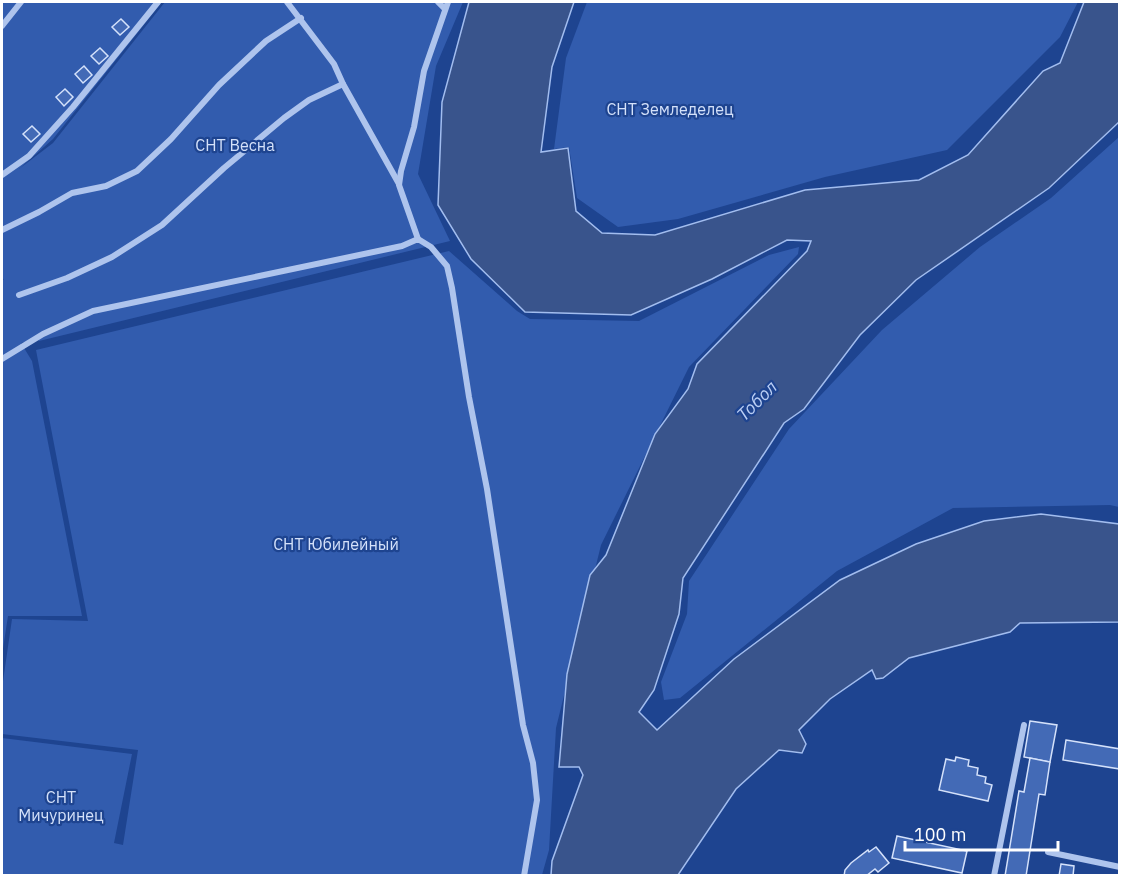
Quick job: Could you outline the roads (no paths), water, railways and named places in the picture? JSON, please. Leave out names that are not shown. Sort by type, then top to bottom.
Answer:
[{"type":"street","points":[[2,26],[21,2]]},
{"type":"street","points":[[2,175],[29,156],[73,107],[158,2]]},
{"type":"street","points":[[287,2],[334,64],[399,184],[418,239],[439,255],[447,266],[487,489],[519,703],[533,763],[537,800],[524,876]]},
{"type":"street","points":[[438,2],[445,9]]},
{"type":"street","points":[[399,184],[414,127],[424,70],[448,2]]},
{"type":"street","points":[[2,230],[72,193],[106,186],[137,171],[171,139],[219,85],[266,41],[301,18]]},
{"type":"street","points":[[19,296],[67,278],[112,257],[162,225],[224,168],[285,118],[309,100],[343,84]]},
{"type":"street","points":[[2,359],[43,334],[93,311],[402,246],[418,239]]},
{"type":"street","points":[[994,876],[1024,725]]},
{"type":"street","points":[[1048,852],[1119,867]]},
{"type":"water","name":"Тобол","points":[[469,2],[574,2],[552,67],[541,152],[568,148],[576,211],[602,233],[655,235],[805,190],[919,180],[968,155],[1043,71],[1060,63],[1084,2],[1119,2],[1119,122],[1049,188],[916,280],[860,335],[804,409],[784,423],[683,578],[679,614],[654,690],[639,712],[657,730],[734,659],[840,580],[916,544],[984,521],[1041,514],[1119,524],[1119,622],[1020,623],[1010,632],[909,658],[883,678],[876,679],[872,670],[830,699],[799,730],[806,744],[802,753],[779,750],[736,789],[678,875],[551,875],[552,861],[583,775],[579,767],[559,767],[567,674],[590,575],[606,555],[655,434],[688,389],[697,364],[807,251],[811,241],[787,240],[712,279],[631,315],[525,312],[471,259],[438,205],[442,102]]},
{"type":"park label","name":"СНТ Земледелец","points":[[670,109]]},
{"type":"park label","name":"СНТ Весна","points":[[235,145]]},
{"type":"park label","name":"СНТ Юбилейный","points":[[336,544]]},
{"type":"park label","name":"СНТ Мичуринец","points":[[61,806]]}]
